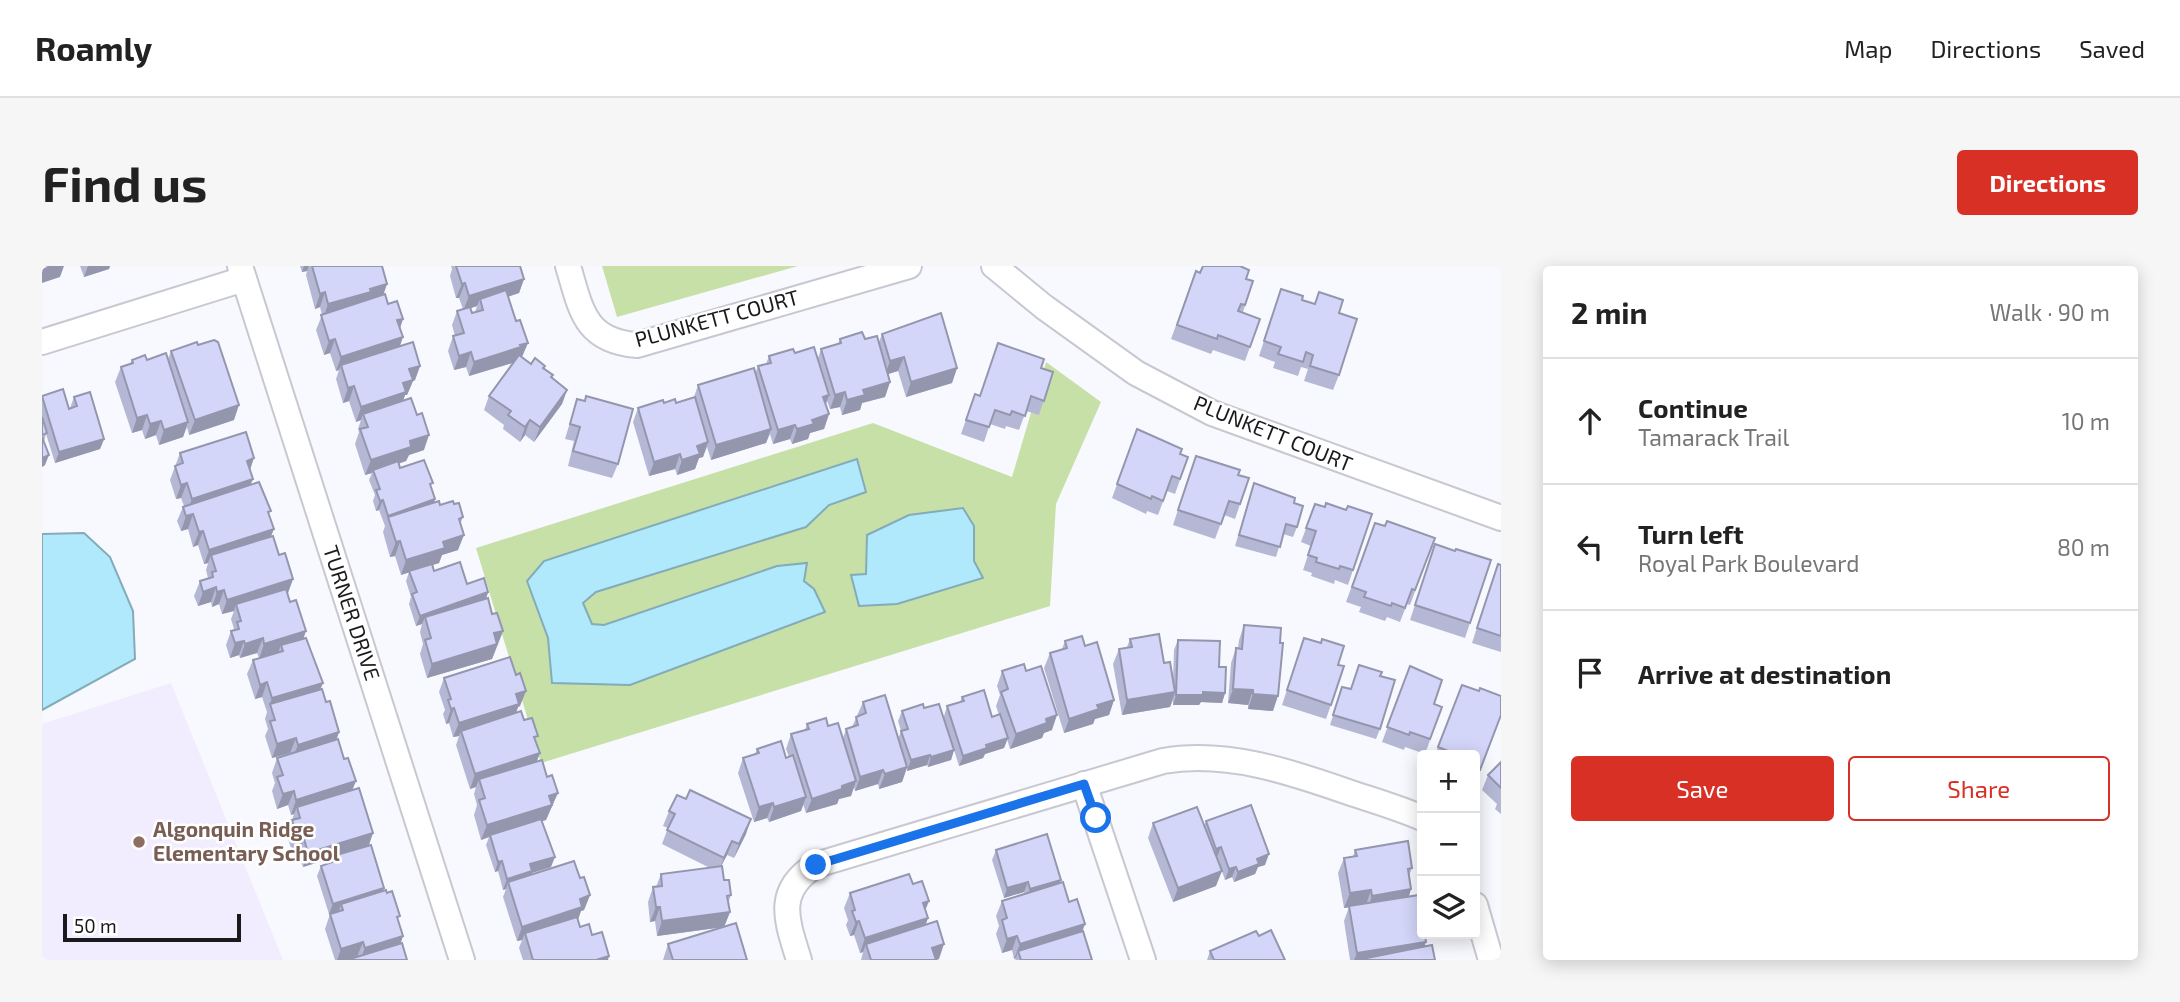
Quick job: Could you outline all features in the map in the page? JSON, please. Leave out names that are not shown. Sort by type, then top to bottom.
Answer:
[{"type":"street","name":"PLUNKETT COURT","points":[[568,266],[582,310],[592,328],[617,343],[637,345],[909,266]]},
{"type":"street","name":"PLUNKETT COURT","points":[[994,266],[1044,307],[1136,373],[1212,413],[1501,518]]},
{"type":"street","points":[[42,342],[242,273]]},
{"type":"street","name":"TURNER DRIVE","points":[[242,273],[462,960]]},
{"type":"street","points":[[799,960],[788,926],[786,907],[791,889],[801,874],[816,865],[1163,761],[1189,757],[1249,763],[1290,771],[1417,816]]},
{"type":"street","points":[[1084,784],[1143,960]]},
{"type":"street","points":[[1480,922],[1491,960]]},
{"type":"shaded area","name":"Algonquin Ridge Elementary School","points":[[171,683],[283,960],[42,960],[42,724]]},
{"type":"green space","points":[[602,266],[798,266],[617,317]]},
{"type":"green space","points":[[1046,362],[1101,402],[1056,504],[1050,606],[541,763],[476,548],[873,423],[1012,477]]},
{"type":"water","points":[[857,459],[866,492],[829,505],[806,527],[596,592],[583,603],[592,624],[604,625],[777,566],[807,563],[804,581],[814,589],[825,612],[630,685],[552,683],[548,638],[527,581],[544,561]]},
{"type":"water","points":[[963,508],[974,526],[974,561],[983,578],[897,604],[859,606],[851,575],[866,574],[867,535],[909,515]]},
{"type":"water","points":[[84,533],[110,557],[133,611],[135,659],[42,710],[42,534]]},
{"type":"building","points":[[312,266],[382,266],[387,284],[370,289],[371,292],[328,304],[325,292],[320,294]]},
{"type":"building","points":[[456,266],[520,266],[524,279],[469,296]]},
{"type":"building","points":[[1203,266],[1240,266],[1249,270],[1246,279],[1253,281],[1245,305],[1241,304],[1238,311],[1260,319],[1250,347],[1218,335],[1217,339],[1177,325],[1196,271],[1200,273]]},
{"type":"building","points":[[1281,289],[1303,296],[1302,300],[1315,304],[1319,292],[1343,300],[1339,313],[1357,319],[1339,375],[1310,366],[1313,355],[1306,352],[1303,362],[1278,354],[1281,347],[1264,341]]},
{"type":"building","points":[[506,290],[516,321],[520,320],[528,343],[474,362],[471,352],[459,356],[453,336],[464,333],[457,311],[470,307],[472,313],[483,310],[480,299]]},
{"type":"building","points":[[385,294],[388,304],[397,301],[403,319],[397,320],[403,337],[341,357],[335,339],[329,341],[321,315]]},
{"type":"building","points":[[941,313],[957,368],[911,382],[904,357],[890,361],[882,334]]},
{"type":"building","points":[[862,332],[865,339],[877,336],[890,382],[863,390],[865,395],[847,400],[845,392],[835,395],[821,349],[841,343],[840,339]]},
{"type":"building","points":[[214,340],[218,342],[239,405],[195,420],[171,351],[197,342],[198,345]]},
{"type":"building","points":[[413,342],[420,366],[409,369],[413,380],[403,383],[406,392],[361,407],[354,386],[348,388],[341,365]]},
{"type":"building","points":[[998,343],[1044,359],[1041,368],[1053,372],[1044,401],[1031,396],[1025,416],[1012,411],[1010,415],[995,410],[989,427],[966,420],[975,394],[980,396]]},
{"type":"building","points":[[814,347],[829,395],[823,397],[829,414],[812,420],[814,424],[797,429],[795,425],[778,430],[758,366],[771,363],[769,356],[793,349],[795,353]]},
{"type":"building","points":[[166,353],[188,422],[164,430],[161,421],[150,424],[147,415],[137,418],[121,367],[145,355],[147,360]]},
{"type":"building","points":[[519,355],[531,364],[535,358],[553,375],[551,377],[567,390],[540,427],[530,420],[525,427],[508,415],[511,411],[489,396]]},
{"type":"building","points":[[754,368],[771,429],[716,445],[698,385]]},
{"type":"building","points":[[63,389],[69,409],[77,406],[74,397],[90,392],[104,439],[59,452],[42,396]]},
{"type":"building","points":[[586,396],[633,409],[618,464],[573,451],[580,427],[570,424],[577,399],[585,401]]},
{"type":"building","points":[[695,397],[708,442],[697,446],[700,454],[682,460],[680,454],[654,462],[638,408],[663,400],[664,403],[675,399],[676,403]]},
{"type":"building","points":[[411,398],[417,415],[422,413],[429,435],[410,441],[411,447],[371,460],[360,429],[368,427],[363,414]]},
{"type":"building","points":[[42,417],[47,433],[42,435]]},
{"type":"building","points":[[1137,429],[1182,449],[1180,454],[1188,457],[1180,479],[1172,476],[1163,501],[1152,496],[1151,499],[1117,484]]},
{"type":"building","points":[[246,432],[254,458],[247,461],[253,479],[192,499],[187,483],[181,485],[175,466],[183,463],[180,453]]},
{"type":"building","points":[[42,437],[49,455],[42,458]]},
{"type":"building","points":[[1196,456],[1240,470],[1238,475],[1249,478],[1240,504],[1229,501],[1221,524],[1178,510]]},
{"type":"building","points":[[424,460],[433,483],[430,484],[435,499],[388,516],[383,500],[380,501],[376,490],[380,489],[373,470],[398,461],[400,468]]},
{"type":"building","points":[[259,482],[271,511],[268,512],[274,529],[209,550],[203,531],[199,532],[193,514],[186,516],[183,507]]},
{"type":"building","points":[[1254,483],[1295,498],[1294,503],[1303,506],[1297,527],[1286,524],[1280,547],[1239,535]]},
{"type":"building","points":[[439,501],[440,505],[453,501],[454,504],[459,503],[463,517],[459,519],[464,535],[443,542],[445,548],[406,560],[400,541],[396,542],[388,517]]},
{"type":"building","points":[[1326,503],[1346,510],[1348,506],[1372,514],[1353,570],[1316,562],[1317,558],[1308,555],[1316,531],[1306,528],[1315,504],[1325,507]]},
{"type":"building","points":[[1387,521],[1435,538],[1415,590],[1412,589],[1405,608],[1364,597],[1366,592],[1352,587],[1375,523],[1385,526]]},
{"type":"building","points":[[273,536],[279,555],[285,553],[293,579],[227,600],[224,590],[217,592],[216,587],[203,592],[200,581],[213,577],[212,572],[216,571],[211,555]]},
{"type":"building","points":[[1435,544],[1491,560],[1470,623],[1415,605]]},
{"type":"building","points":[[460,562],[467,584],[484,578],[488,592],[420,616],[412,594],[417,592],[409,571],[432,564],[434,571]]},
{"type":"building","points":[[1498,564],[1501,565],[1501,636],[1477,628]]},
{"type":"building","points":[[286,589],[290,602],[296,600],[306,631],[264,644],[263,638],[245,644],[244,641],[235,643],[231,631],[239,629],[237,622],[241,621],[236,604]]},
{"type":"building","points":[[488,598],[492,614],[497,613],[503,631],[494,633],[497,644],[432,664],[425,640],[431,638],[425,617]]},
{"type":"building","points":[[1244,625],[1281,628],[1280,643],[1283,643],[1278,696],[1233,689],[1236,648],[1242,649]]},
{"type":"building","points":[[1159,634],[1164,663],[1170,662],[1175,692],[1127,700],[1119,649],[1132,647],[1130,639]]},
{"type":"building","points":[[1082,636],[1085,646],[1097,642],[1114,700],[1097,705],[1099,709],[1069,719],[1050,653],[1067,648],[1065,641]]},
{"type":"building","points":[[306,638],[323,683],[272,698],[267,682],[260,685],[253,660],[283,651],[281,645]]},
{"type":"building","points":[[1304,638],[1321,643],[1322,639],[1344,646],[1338,665],[1344,666],[1331,705],[1287,690]]},
{"type":"building","points":[[1178,640],[1220,641],[1219,667],[1226,667],[1225,693],[1176,695]]},
{"type":"building","points":[[510,657],[516,675],[520,673],[526,691],[516,694],[519,704],[459,723],[448,700],[451,699],[444,678]]},
{"type":"building","points":[[1024,664],[1026,671],[1041,666],[1057,715],[1046,719],[1047,723],[1016,734],[1001,692],[1008,689],[1002,671]]},
{"type":"building","points":[[1359,665],[1382,672],[1380,676],[1395,680],[1380,729],[1333,715],[1342,687],[1351,689]]},
{"type":"building","points":[[1410,666],[1442,680],[1434,704],[1442,707],[1430,739],[1387,727]]},
{"type":"building","points":[[1462,685],[1501,696],[1501,715],[1480,770],[1480,750],[1446,750],[1438,747]]},
{"type":"building","points":[[322,689],[326,702],[330,701],[339,732],[298,745],[296,738],[277,744],[270,721],[275,720],[270,704]]},
{"type":"building","points":[[984,690],[992,717],[1000,714],[1008,738],[963,756],[947,706],[964,701],[962,697]]},
{"type":"building","points":[[885,695],[907,767],[885,774],[883,770],[860,777],[846,729],[858,725],[856,717],[866,713],[863,702]]},
{"type":"building","points":[[923,704],[924,708],[939,704],[954,750],[911,760],[901,731],[908,729],[902,711]]},
{"type":"building","points":[[521,711],[524,720],[532,718],[538,736],[534,737],[540,753],[475,774],[461,731]]},
{"type":"building","points":[[826,718],[828,726],[838,723],[856,781],[842,786],[842,789],[812,799],[791,734],[809,729],[807,724]]},
{"type":"building","points":[[338,739],[344,759],[348,758],[356,781],[296,800],[294,791],[283,794],[277,777],[283,775],[277,758]]},
{"type":"building","points":[[781,741],[786,758],[793,755],[806,797],[774,807],[773,803],[759,807],[743,758],[759,753],[757,749]]},
{"type":"building","points":[[542,760],[547,777],[552,775],[558,793],[549,796],[552,805],[487,825],[479,800],[485,798],[479,779]]},
{"type":"building","points":[[1501,762],[1501,788],[1488,775]]},
{"type":"building","points":[[359,788],[373,833],[308,853],[304,839],[299,840],[292,820],[300,818],[297,807]]},
{"type":"building","points":[[690,790],[751,819],[739,844],[732,841],[724,858],[667,830],[675,814],[669,811],[677,795],[686,799]]},
{"type":"building","points":[[1251,805],[1269,854],[1257,859],[1259,864],[1238,872],[1236,867],[1229,869],[1221,847],[1216,849],[1206,821]]},
{"type":"building","points":[[1197,807],[1222,871],[1178,888],[1153,823]]},
{"type":"building","points":[[541,819],[555,857],[530,864],[532,871],[507,879],[502,861],[498,862],[490,835]]},
{"type":"building","points":[[1047,834],[1061,880],[1030,889],[1028,882],[1007,888],[996,850]]},
{"type":"building","points":[[1408,841],[1412,868],[1408,869],[1411,889],[1372,896],[1371,890],[1350,893],[1344,858],[1357,856],[1355,850]]},
{"type":"building","points":[[371,845],[384,888],[333,904],[321,866],[335,861],[333,856]]},
{"type":"building","points":[[574,861],[580,878],[584,877],[590,895],[580,899],[582,907],[522,927],[508,882]]},
{"type":"building","points":[[722,866],[724,880],[729,880],[731,895],[727,896],[730,912],[662,921],[660,907],[656,907],[653,887],[662,886],[661,874]]},
{"type":"building","points":[[909,874],[913,884],[922,881],[929,901],[923,903],[928,918],[865,938],[852,911],[855,910],[850,893]]},
{"type":"building","points":[[1063,882],[1069,902],[1077,899],[1085,924],[1020,944],[1017,936],[1007,939],[1002,920],[1007,918],[1002,901]]},
{"type":"building","points":[[386,890],[387,893],[392,891],[403,936],[365,948],[363,942],[341,949],[330,914],[343,910],[341,904]]},
{"type":"building","points":[[1417,895],[1417,939],[1426,939],[1426,942],[1357,953],[1349,906]]},
{"type":"building","points":[[577,917],[580,927],[589,924],[592,935],[602,932],[609,956],[596,960],[533,960],[525,933]]},
{"type":"building","points":[[937,921],[944,944],[932,948],[936,960],[871,960],[866,944]]},
{"type":"building","points":[[736,923],[747,960],[673,960],[668,944]]},
{"type":"building","points":[[1271,930],[1285,960],[1214,960],[1210,951],[1256,931],[1259,936]]},
{"type":"building","points":[[1083,931],[1092,960],[1021,960],[1018,951]]},
{"type":"building","points":[[402,943],[407,960],[347,960]]},
{"type":"building","points":[[1432,945],[1435,960],[1362,959]]},
{"type":"place","name":"Algonquin Ridge Elementary School","points":[[139,842]]},
{"type":"route","points":[[816,865],[1084,784],[1096,818]]}]
